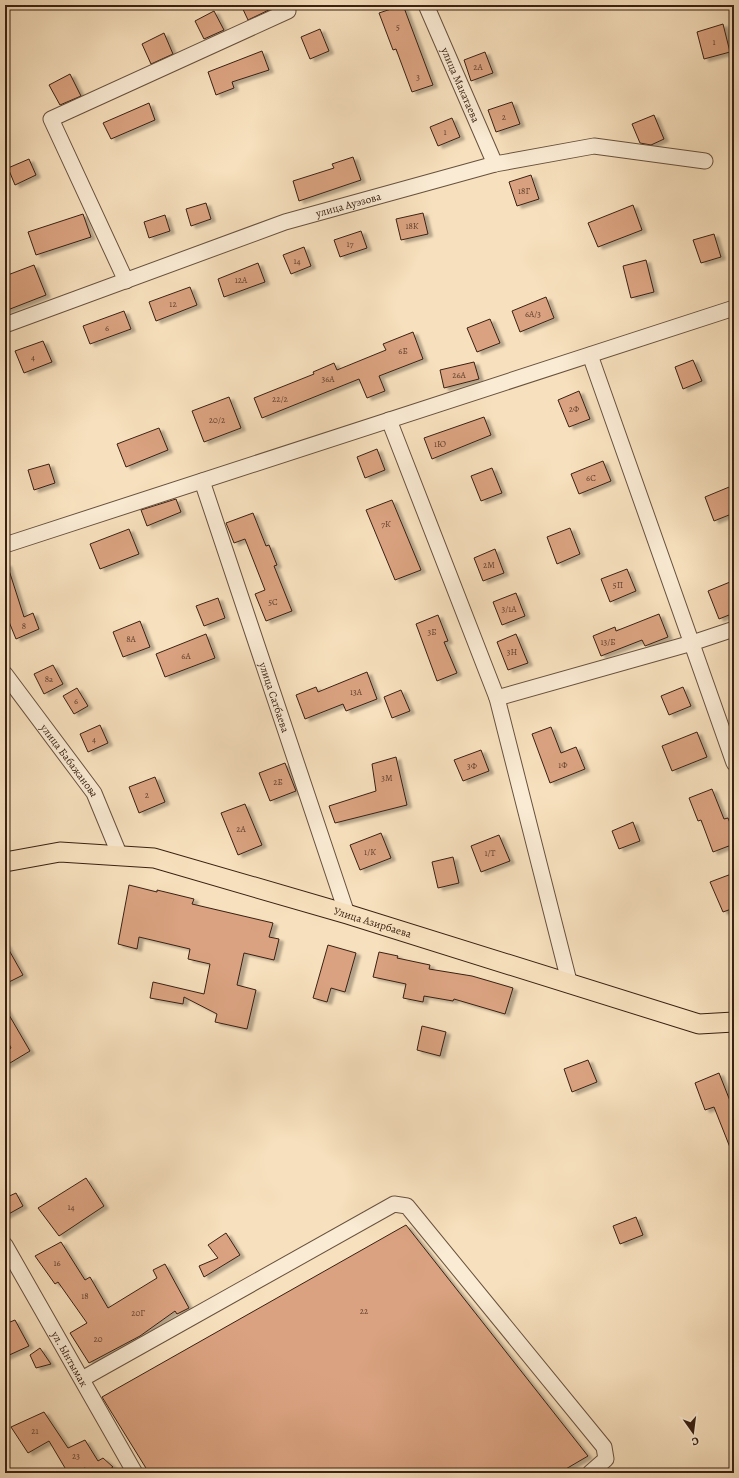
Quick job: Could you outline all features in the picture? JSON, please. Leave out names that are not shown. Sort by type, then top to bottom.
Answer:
[{"type":"main road","name":"Улица Азирбаева","points":[[5,862],[60,852],[154,858],[347,914],[570,985],[699,1024],[734,1022]]},
{"type":"street","points":[[126,281],[51,118],[288,11],[286,5]]},
{"type":"street","name":"улица Макатаева","points":[[426,5],[495,164]]},
{"type":"street","name":"улица Ауэзова","points":[[5,325],[285,222],[495,164],[594,146],[705,161]]},
{"type":"street","points":[[5,545],[734,308]]},
{"type":"street","points":[[590,355],[734,763]]},
{"type":"street","points":[[389,420],[497,698],[570,985]]},
{"type":"street","name":"улица Сатбаева","points":[[202,480],[347,914]]},
{"type":"street","points":[[497,698],[692,643],[734,629]]},
{"type":"street","name":"улица Бабажанова","points":[[5,674],[94,793],[120,856]]},
{"type":"street","points":[[82,1379],[394,1204],[407,1206],[604,1447],[606,1459],[590,1473]]},
{"type":"street","name":"ул. Ынтымак","points":[[5,1245],[135,1473]]},
{"type":"building","points":[[241,5],[277,5],[277,6],[248,20]]},
{"type":"building","points":[[403,5],[433,85],[412,92],[396,49],[393,50],[379,13]]},
{"type":"building","points":[[214,11],[224,30],[204,39],[195,21]]},
{"type":"building","points":[[723,24],[730,52],[704,59],[697,32]]},
{"type":"building","points":[[320,29],[329,51],[310,59],[301,37]]},
{"type":"building","points":[[164,33],[173,54],[151,64],[142,44]]},
{"type":"building","points":[[262,51],[269,70],[232,82],[234,88],[216,95],[208,72]]},
{"type":"building","points":[[485,52],[493,73],[471,81],[464,60]]},
{"type":"building","points":[[70,74],[81,96],[60,105],[49,85]]},
{"type":"building","points":[[512,102],[520,124],[496,132],[488,110]]},
{"type":"building","points":[[149,103],[155,120],[111,139],[103,123]]},
{"type":"building","points":[[654,115],[664,139],[651,145],[640,143],[632,124]]},
{"type":"building","points":[[452,118],[460,137],[438,146],[430,127]]},
{"type":"building","points":[[353,157],[361,180],[299,201],[293,181],[334,168],[332,164]]},
{"type":"building","points":[[29,159],[36,175],[15,185],[8,168]]},
{"type":"building","points":[[531,175],[539,199],[517,206],[509,182]]},
{"type":"building","points":[[206,203],[211,219],[191,226],[186,209]]},
{"type":"building","points":[[633,205],[642,230],[598,247],[588,223]]},
{"type":"building","points":[[423,213],[428,234],[401,240],[396,219]]},
{"type":"building","points":[[83,214],[91,237],[36,255],[28,232]]},
{"type":"building","points":[[165,215],[170,231],[149,238],[144,222]]},
{"type":"building","points":[[361,231],[367,248],[340,257],[334,240]]},
{"type":"building","points":[[714,234],[721,257],[701,263],[693,240]]},
{"type":"building","points":[[304,247],[311,266],[291,274],[283,255]]},
{"type":"building","points":[[646,260],[654,292],[631,298],[623,266]]},
{"type":"building","points":[[258,263],[265,282],[224,297],[218,279]]},
{"type":"building","points":[[34,265],[46,295],[5,311],[5,276]]},
{"type":"building","points":[[190,287],[197,305],[156,321],[149,302]]},
{"type":"building","points":[[546,297],[554,318],[520,332],[512,311]]},
{"type":"building","points":[[124,311],[131,329],[90,344],[83,326]]},
{"type":"building","points":[[490,319],[500,343],[477,352],[467,328]]},
{"type":"building","points":[[413,332],[423,359],[379,376],[385,391],[367,398],[359,379],[262,418],[254,398],[314,374],[313,372],[334,363],[337,370],[386,350],[383,344]]},
{"type":"building","points":[[43,341],[52,362],[24,373],[15,351]]},
{"type":"building","points":[[693,360],[702,381],[683,389],[675,367]]},
{"type":"building","points":[[474,362],[479,379],[444,388],[440,370]]},
{"type":"building","points":[[579,391],[590,419],[569,427],[558,400]]},
{"type":"building","points":[[229,397],[241,428],[204,442],[192,411]]},
{"type":"building","points":[[484,417],[491,435],[432,459],[424,438]]},
{"type":"building","points":[[159,428],[168,450],[126,467],[117,444]]},
{"type":"building","points":[[377,449],[385,470],[365,478],[357,457]]},
{"type":"building","points":[[603,461],[611,481],[579,494],[571,474]]},
{"type":"building","points":[[49,464],[55,483],[34,490],[28,470]]},
{"type":"building","points":[[492,468],[502,493],[481,501],[471,476]]},
{"type":"building","points":[[734,485],[734,513],[714,521],[705,497]]},
{"type":"building","points":[[176,499],[181,512],[147,526],[141,510]]},
{"type":"building","points":[[392,500],[421,570],[395,580],[366,510]]},
{"type":"building","points":[[253,513],[266,546],[269,545],[277,565],[274,566],[292,611],[266,621],[255,594],[265,590],[245,539],[234,543],[226,523]]},
{"type":"building","points":[[570,528],[580,554],[557,564],[547,537]]},
{"type":"building","points":[[129,529],[139,554],[100,569],[90,544]]},
{"type":"building","points":[[495,549],[504,573],[483,581],[474,558]]},
{"type":"building","points":[[5,564],[7,564],[24,617],[33,613],[39,629],[16,639],[5,612]]},
{"type":"building","points":[[627,569],[636,591],[610,602],[601,579]]},
{"type":"building","points":[[730,582],[734,591],[734,613],[719,619],[708,591]]},
{"type":"building","points":[[516,593],[525,616],[502,625],[493,602]]},
{"type":"building","points":[[218,598],[225,618],[204,626],[196,606]]},
{"type":"building","points":[[659,614],[668,637],[645,646],[642,640],[601,656],[593,636],[615,627],[616,631]]},
{"type":"building","points":[[438,615],[448,641],[444,642],[457,673],[437,681],[416,624]]},
{"type":"building","points":[[140,621],[150,647],[123,657],[113,632]]},
{"type":"building","points":[[206,634],[215,658],[165,677],[156,654]]},
{"type":"building","points":[[516,634],[528,663],[508,670],[497,642]]},
{"type":"building","points":[[53,665],[63,684],[44,694],[34,674]]},
{"type":"building","points":[[367,672],[377,699],[346,711],[343,704],[305,719],[296,695],[316,687],[318,692]]},
{"type":"building","points":[[683,687],[691,706],[669,715],[661,696]]},
{"type":"building","points":[[77,688],[88,706],[74,714],[63,696]]},
{"type":"building","points":[[401,690],[410,711],[392,718],[384,697]]},
{"type":"building","points":[[100,725],[108,743],[88,752],[80,734]]},
{"type":"building","points":[[551,727],[561,753],[576,747],[585,769],[550,783],[532,734]]},
{"type":"building","points":[[697,732],[707,757],[672,771],[662,746]]},
{"type":"building","points":[[481,750],[489,771],[463,781],[454,760]]},
{"type":"building","points":[[396,757],[407,805],[335,823],[329,806],[376,791],[372,764]]},
{"type":"building","points":[[285,763],[296,791],[270,801],[259,773]]},
{"type":"building","points":[[155,777],[165,802],[139,813],[129,787]]},
{"type":"building","points":[[712,789],[724,819],[728,818],[734,833],[734,844],[713,852],[701,820],[698,821],[689,798]]},
{"type":"building","points":[[245,804],[262,845],[238,855],[221,813]]},
{"type":"building","points":[[633,822],[640,841],[619,849],[612,831]]},
{"type":"building","points":[[381,833],[391,858],[360,870],[350,845]]},
{"type":"building","points":[[499,835],[510,861],[481,872],[471,846]]},
{"type":"building","points":[[453,857],[459,883],[438,888],[432,862]]},
{"type":"building","points":[[734,873],[734,908],[723,912],[710,882]]},
{"type":"building","points":[[129,885],[194,899],[192,904],[273,923],[269,937],[279,939],[274,960],[244,953],[237,985],[256,990],[247,1029],[215,1022],[217,1014],[184,997],[183,1004],[150,998],[153,982],[204,994],[210,964],[188,959],[190,949],[139,937],[137,949],[118,944]]},
{"type":"building","points":[[5,943],[23,975],[5,984]]},
{"type":"building","points":[[328,945],[356,953],[345,992],[331,988],[327,1002],[313,998]]},
{"type":"building","points":[[379,952],[398,956],[397,958],[430,965],[429,969],[472,976],[513,988],[505,1014],[454,999],[453,1001],[424,996],[423,1002],[403,998],[406,984],[373,977]]},
{"type":"building","points":[[5,1008],[30,1051],[5,1066],[5,1052],[11,1048],[5,1036]]},
{"type":"building","points":[[422,1026],[446,1032],[440,1056],[417,1050]]},
{"type":"building","points":[[588,1060],[597,1082],[572,1092],[564,1069]]},
{"type":"building","points":[[719,1073],[734,1111],[733,1155],[714,1107],[705,1110],[695,1083]]},
{"type":"building","points":[[86,1178],[104,1206],[59,1236],[38,1208]]},
{"type":"building","points":[[16,1193],[23,1206],[5,1216],[5,1198]]},
{"type":"building","points":[[636,1217],[643,1235],[620,1244],[613,1226]]},
{"type":"building","points":[[406,1225],[588,1456],[559,1473],[149,1473],[102,1397]]},
{"type":"building","points":[[226,1233],[240,1255],[204,1277],[199,1266],[218,1258],[208,1245]]},
{"type":"building","points":[[61,1242],[85,1280],[90,1277],[108,1308],[157,1278],[153,1270],[165,1264],[189,1308],[177,1314],[175,1311],[140,1336],[89,1363],[70,1333],[87,1323],[58,1282],[55,1284],[35,1256]]},
{"type":"building","points":[[15,1320],[29,1346],[5,1357],[5,1324]]},
{"type":"building","points":[[40,1348],[51,1364],[36,1368],[30,1355]]},
{"type":"building","points":[[44,1412],[68,1448],[85,1440],[98,1461],[103,1458],[113,1467],[104,1473],[100,1473],[98,1470],[91,1473],[85,1468],[74,1473],[68,1473],[49,1441],[28,1453],[11,1427]]}]
